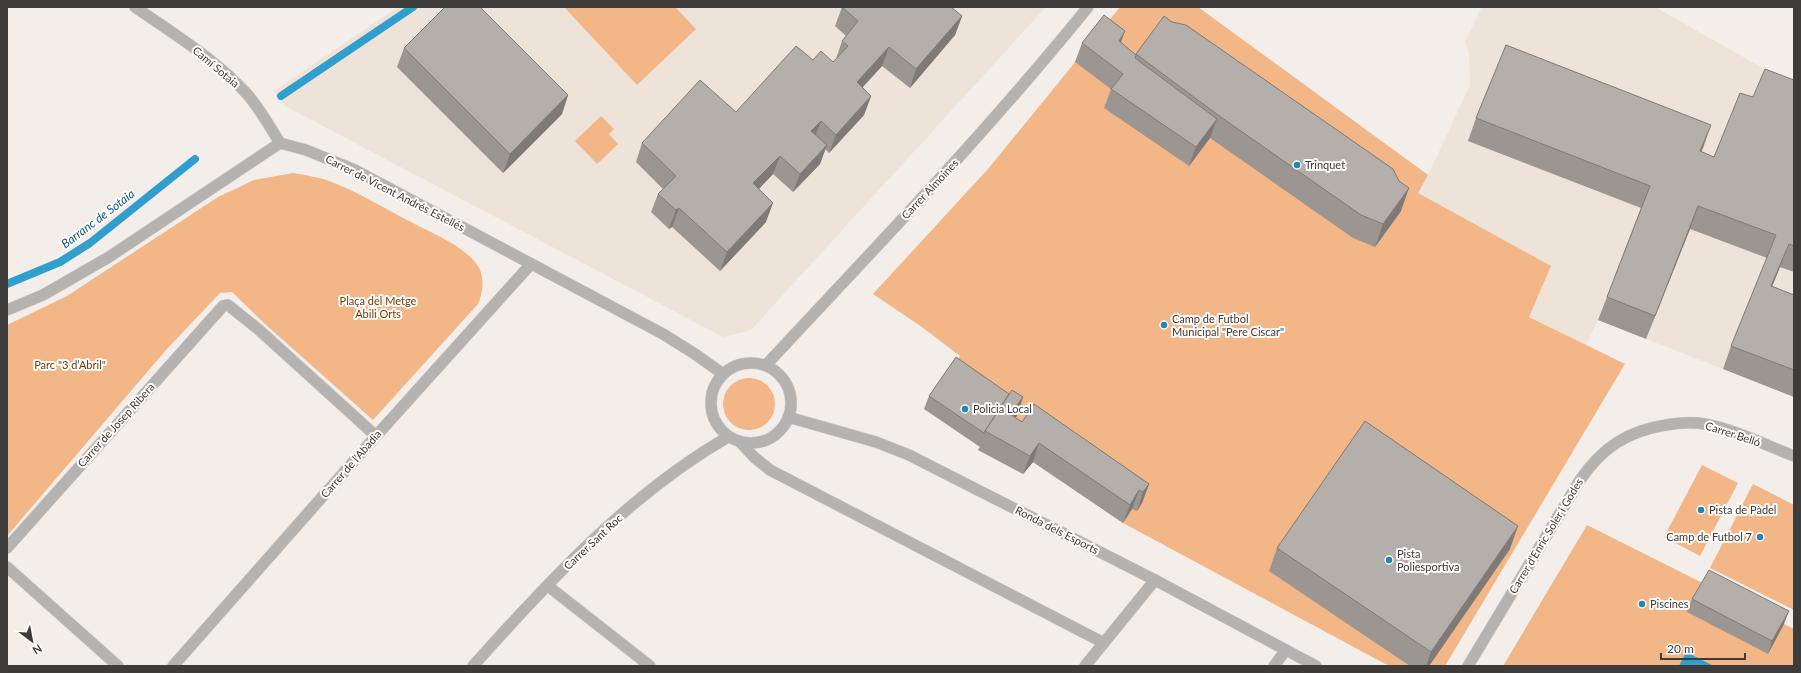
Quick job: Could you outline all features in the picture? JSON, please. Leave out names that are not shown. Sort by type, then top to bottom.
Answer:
[{"type":"street","name":"Camí Sotaia","points":[[135,7],[212,60],[226,73],[248,96],[280,143]]},
{"type":"street","name":"Carrer Almoines","points":[[766,365],[961,156],[1037,70],[1088,7]]},
{"type":"street","name":"Carrer de Vicent Andrés Estellés","points":[[280,143],[306,150],[336,161],[663,334],[723,374]]},
{"type":"street","points":[[7,310],[43,295],[109,257],[280,143]]},
{"type":"street","name":"Carrer de l'Abadia","points":[[173,666],[376,436],[531,264]]},
{"type":"street","name":"Carrer de Josep Ribera","points":[[7,548],[219,310],[228,306],[258,329],[376,436]]},
{"type":"street","points":[[753,362],[766,365],[778,373],[787,384],[791,397],[791,411],[786,424],[777,434],[766,441],[753,444],[740,442],[728,437],[719,429],[712,417],[710,404],[711,392],[717,380],[723,374],[739,364],[753,362]]},
{"type":"street","name":"Ronda dels Esports","points":[[788,417],[876,442],[909,456],[1155,580],[1316,666]]},
{"type":"street","name":"Carrer Belló","points":[[1647,428],[1676,424],[1704,424],[1728,430],[1794,456]]},
{"type":"street","name":"Carrer d'Enric Soler i Godes","points":[[1468,666],[1589,467],[1603,452],[1622,438],[1647,428]]},
{"type":"street","name":"Carrer Sant Roc","points":[[473,666],[526,607],[611,523],[684,464],[728,437]]},
{"type":"street","points":[[740,442],[754,457],[770,470],[1104,643]]},
{"type":"street","points":[[7,567],[118,666]]},
{"type":"street","points":[[1085,666],[1155,580]]},
{"type":"street","points":[[548,586],[650,666]]},
{"type":"street","points":[[1274,666],[1286,650]]},
{"type":"shaded area","points":[[398,7],[1046,7],[751,330],[723,337],[285,106],[274,91]]},
{"type":"shaded area","points":[[1482,7],[1655,7],[1784,80],[1794,101],[1794,397],[1598,320],[1586,345],[1529,317],[1550,266],[1417,193],[1428,175],[1470,85],[1469,52],[1465,42]]},
{"type":"green space","points":[[564,7],[675,7],[696,29],[637,85]]},
{"type":"green space","points":[[1120,7],[1198,7],[1428,175],[1418,193],[1551,266],[1529,317],[1625,364],[1445,666],[1389,666],[1123,523],[1033,462],[1023,474],[978,450],[1005,408],[951,370],[960,356],[922,327],[873,294],[988,169]]},
{"type":"green space","points":[[601,116],[614,129],[609,134],[618,144],[597,164],[575,141]]},
{"type":"green space","name":"Parc \"3 d’Abril\"","points":[[293,173],[325,180],[349,189],[455,245],[472,258],[482,275],[482,290],[478,304],[373,420],[265,324],[232,292],[220,293],[166,350],[7,536],[7,325],[67,296],[218,197],[254,180]]},
{"type":"green space","points":[[749,378],[763,382],[771,390],[775,404],[771,418],[763,426],[749,430],[735,426],[727,418],[723,404],[727,390],[735,382]]},
{"type":"green space","name":"Pista de Pàdel","points":[[1702,465],[1738,483],[1700,556],[1664,537]]},
{"type":"green space","name":"Camp de Futbol 7","points":[[1753,484],[1794,505],[1794,610],[1710,568]]},
{"type":"green space","name":"Piscines","points":[[1587,525],[1794,629],[1794,666],[1503,666]]},
{"type":"water","points":[[1686,652],[1714,666],[1679,666]]},
{"type":"building","points":[[445,7],[480,7],[568,95],[510,154],[404,48]]},
{"type":"building","points":[[842,7],[951,7],[962,16],[916,69],[889,47],[857,82],[871,96],[836,135],[821,121],[811,131],[827,145],[800,174],[780,156],[753,183],[773,203],[727,252],[679,208],[676,210],[658,194],[676,176],[642,143],[700,80],[736,112],[796,46],[813,60],[821,51],[833,62],[848,46],[842,41],[858,21]]},
{"type":"building","points":[[1104,15],[1125,31],[1119,41],[1136,55],[1135,58],[1217,119],[1196,147],[1111,89],[1123,74],[1082,43]]},
{"type":"building","points":[[1164,16],[1172,22],[1186,25],[1393,169],[1399,181],[1409,188],[1383,224],[1361,215],[1218,115],[1136,54]]},
{"type":"building","points":[[1506,45],[1711,125],[1700,151],[1714,157],[1740,93],[1753,97],[1765,69],[1794,80],[1794,246],[1789,244],[1771,286],[1794,295],[1794,370],[1731,346],[1776,235],[1698,206],[1655,316],[1607,297],[1650,186],[1476,118]]},
{"type":"building","name":"Policia Local","points":[[956,357],[1009,394],[984,433],[929,396]]},
{"type":"building","points":[[1012,390],[1023,397],[1010,414],[1022,422],[1034,404],[1149,484],[1143,492],[1139,490],[1130,505],[1039,443],[1030,456],[985,431]]},
{"type":"building","name":"Pista Poliesportiva","points":[[1365,421],[1518,526],[1431,652],[1277,548]]},
{"type":"building","points":[[1709,570],[1789,611],[1772,641],[1692,599]]},
{"type":"waterway","name":"Barranc de Sotaia","points":[[281,96],[413,7]]},
{"type":"waterway","name":"Barranc de Sotaia","points":[[7,284],[60,262],[90,243],[195,159]]},
{"type":"place","name":"Trinquet","points":[[1297,165]]},
{"type":"place","name":"Camp de Futbol Municipal \"Pere Ciscar\"","points":[[1164,325]]},
{"type":"place","name":"Policia Local","points":[[965,409]]},
{"type":"place","name":"Pista de Pàdel","points":[[1701,510]]},
{"type":"place","name":"Camp de Futbol 7","points":[[1760,537]]},
{"type":"place","name":"Pista Poliesportiva","points":[[1389,560]]},
{"type":"place","name":"Piscines","points":[[1642,604]]},
{"type":"park label","name":"Plaça del Metge Abili Orts","points":[[378,307]]}]
